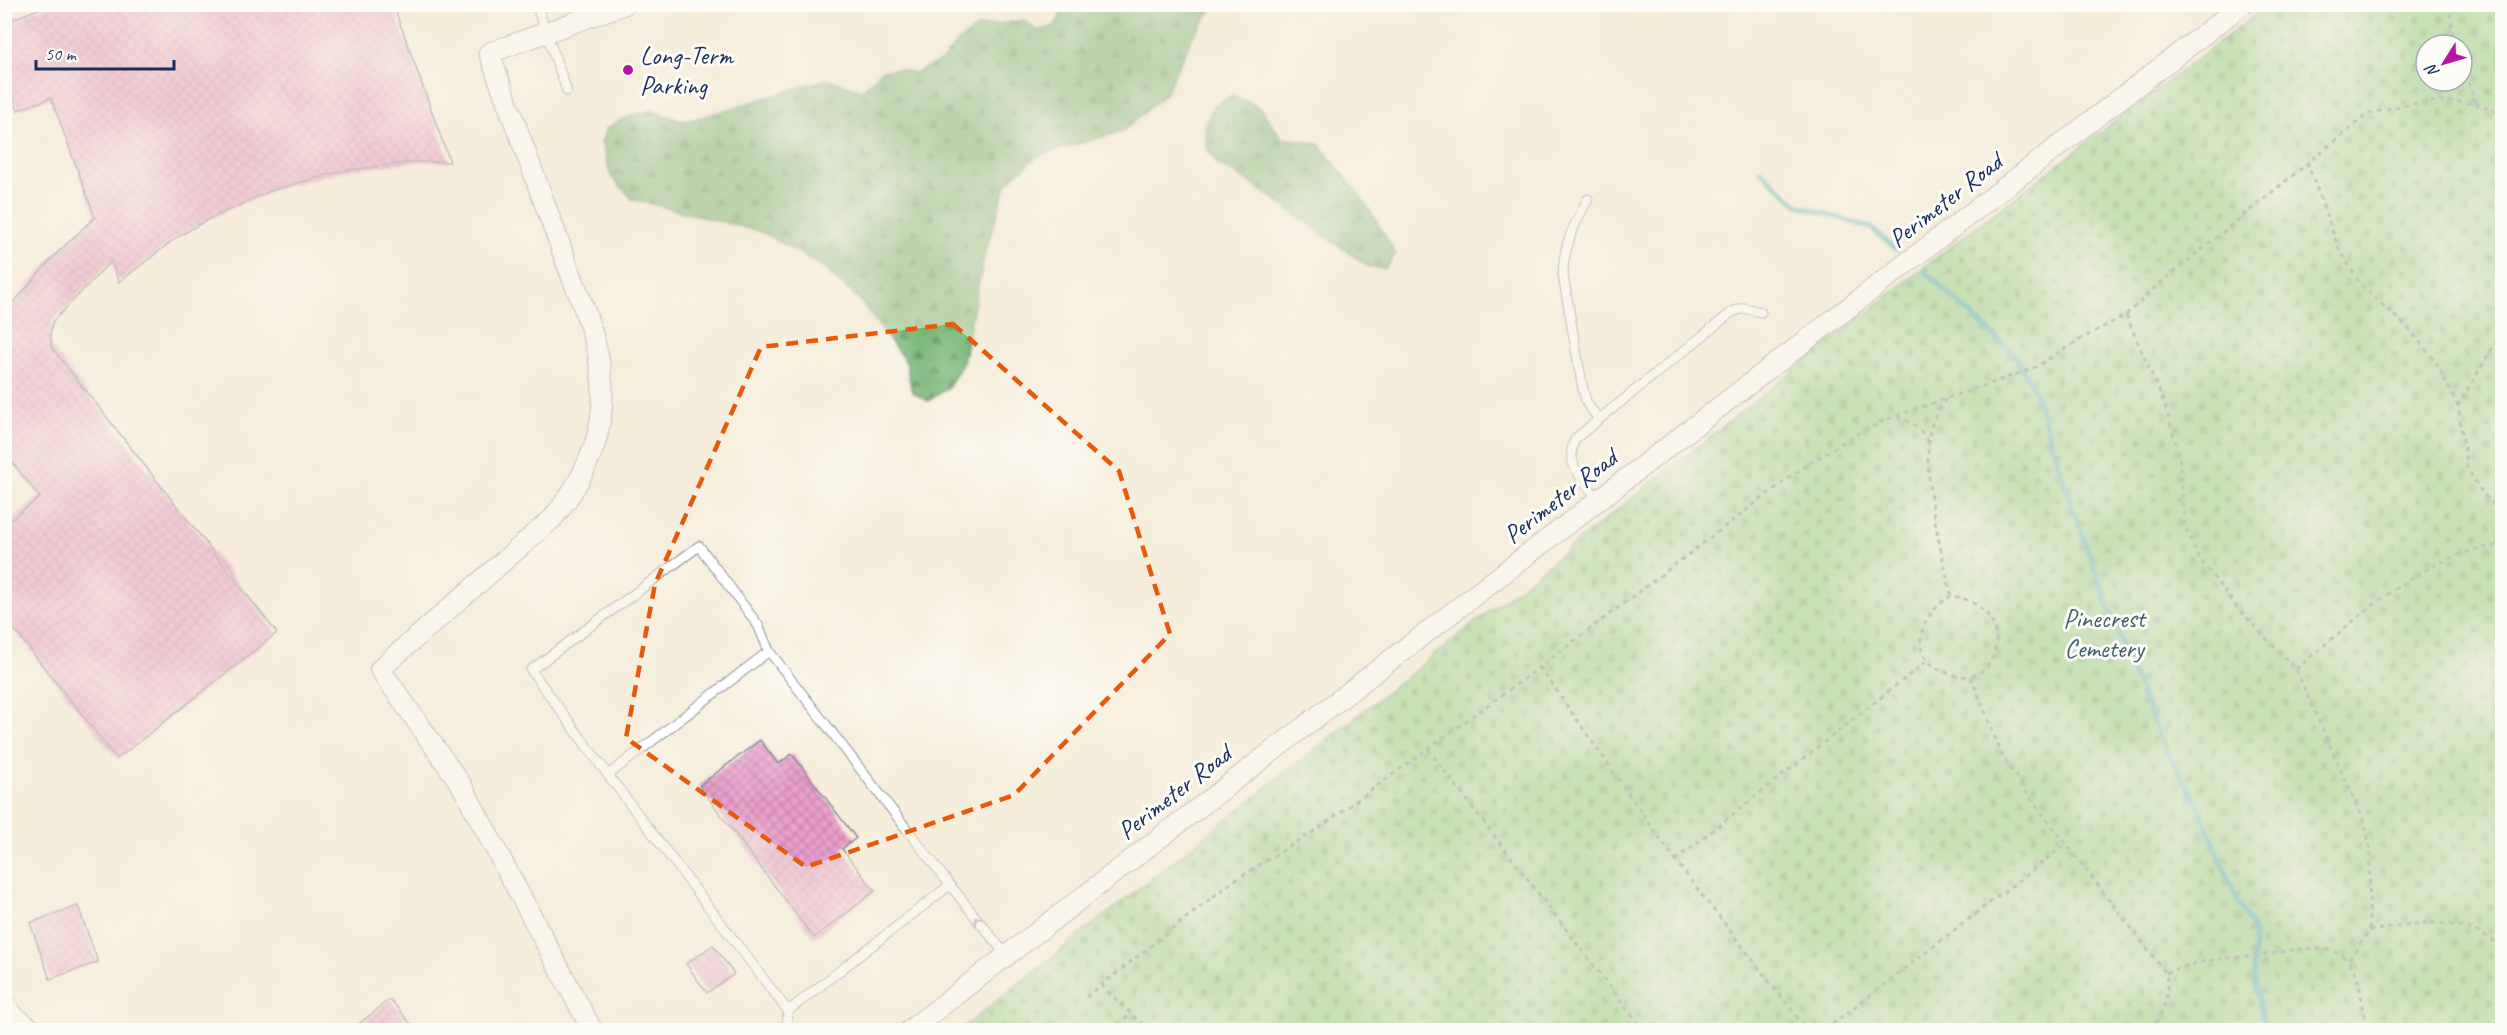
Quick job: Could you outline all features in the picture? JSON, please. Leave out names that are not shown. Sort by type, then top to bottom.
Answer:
[{"type":"street","points":[[592,1030],[462,786],[381,669],[553,518],[572,494],[587,465],[603,407],[600,362],[582,304],[489,53],[625,4]]},
{"type":"street","name":"Perimeter Road","points":[[910,1030],[2243,4]]},
{"type":"street","points":[[4,1004],[14,1016],[33,1030]]},
{"type":"lane","points":[[536,4],[567,91]]},
{"type":"lane","points":[[1588,199],[1570,234],[1563,258],[1563,275],[1582,390],[1587,404],[1599,419]]},
{"type":"lane","points":[[1599,500],[1570,460],[1570,449],[1576,438],[1732,312],[1744,308],[1761,312]]},
{"type":"lane","points":[[787,1030],[788,1011],[531,670],[699,546],[758,625],[769,651],[1006,955]]},
{"type":"lane","points":[[608,775],[769,651]]},
{"type":"lane","points":[[788,1011],[950,885]]},
{"type":"path","points":[[2452,4],[2450,14],[2452,33]]},
{"type":"path","points":[[2473,93],[2477,104]]},
{"type":"path","points":[[1086,997],[1232,882],[1319,828],[1428,749],[1802,468],[1856,434],[1895,416],[2015,377],[2032,369],[2086,336],[2127,315],[2153,289],[2368,114],[2400,105],[2437,101],[2477,104],[2502,115]]},
{"type":"path","points":[[2307,162],[2339,249],[2361,285],[2411,331],[2436,362],[2458,406],[2467,468],[2483,494],[2502,513]]},
{"type":"path","points":[[2127,315],[2165,405],[2179,454],[2185,527],[2199,558],[2235,605],[2296,670],[2364,821],[2370,847],[2369,931],[2348,961]]},
{"type":"path","points":[[2458,406],[2502,332]]},
{"type":"path","points":[[1947,398],[1930,430],[1930,446],[1935,516],[1951,596]]},
{"type":"path","points":[[1895,416],[1909,420],[1923,432],[1930,446]]},
{"type":"path","points":[[2296,670],[2382,599],[2431,568],[2466,554],[2502,546]]},
{"type":"path","points":[[1951,596],[1965,598],[1978,604],[1990,615],[1996,631],[1997,645],[1992,660],[1982,671],[1971,677],[1957,677],[1938,669],[1927,661],[1922,646],[1923,626],[1939,603],[1951,596]]},
{"type":"path","points":[[1675,860],[1927,661]]},
{"type":"path","points":[[1540,667],[1675,860],[1807,1030]]},
{"type":"path","points":[[1971,677],[2003,757],[2066,844],[2166,973],[2169,990],[2162,1013],[2151,1030]]},
{"type":"path","points":[[1428,749],[1643,1030]]},
{"type":"path","points":[[1825,1030],[2066,844]]},
{"type":"path","points":[[2369,931],[2439,921],[2456,925],[2502,946]]},
{"type":"path","points":[[2166,973],[2210,959],[2245,954],[2316,949],[2334,952],[2348,961],[2356,977],[2361,1005],[2370,1030]]},
{"type":"path","points":[[1101,985],[1148,1030]]},
{"type":"path","points":[[1110,1030],[1131,1014]]},
{"type":"highlighted area","points":[[953,324],[1119,471],[1170,634],[1014,795],[806,867],[626,738],[655,584],[761,347]]},
{"type":"green space","points":[[1065,5],[1215,5],[1193,36],[1165,94],[1123,131],[1039,155],[1007,183],[985,252],[963,362],[948,388],[928,401],[912,392],[906,362],[858,298],[818,264],[762,232],[632,199],[611,176],[601,142],[606,129],[622,119],[651,110],[682,121],[699,118],[827,79],[862,90],[882,70],[899,69],[914,73],[941,61],[957,42],[978,27],[1023,20],[1038,31],[1055,26]]},
{"type":"green space","name":"Pinecrest Cemetery","points":[[2268,5],[2502,5],[2502,1030],[960,1030],[1951,246]]},
{"type":"green space","points":[[1233,95],[1260,108],[1282,138],[1318,143],[1365,202],[1396,254],[1385,269],[1369,267],[1251,183],[1217,164],[1207,149],[1205,124],[1213,106]]},
{"type":"building","points":[[52,4],[393,4],[450,162],[414,162],[342,171],[273,190],[207,220],[176,238],[119,282],[111,261],[53,321],[50,334],[52,348],[277,633],[117,759],[4,617],[4,525],[40,497],[4,452],[4,310],[15,301],[54,256],[95,217],[51,98],[18,110],[4,72],[4,22]]},
{"type":"building","points":[[760,740],[778,764],[792,754],[856,838],[842,849],[875,891],[814,938],[699,786]]},
{"type":"building","points":[[78,906],[98,962],[50,979],[30,923]]},
{"type":"building","points":[[713,945],[734,974],[707,993],[686,964]]},
{"type":"building","points":[[390,999],[416,1030],[351,1030]]},
{"type":"waterway","points":[[1760,170],[1798,205],[1871,228],[1897,250]]},
{"type":"waterway","points":[[1924,271],[2014,354],[2034,390],[2076,518],[2135,680],[2165,748],[2198,805],[2238,902],[2254,931],[2254,976],[2265,1030]]},
{"type":"place","name":"Long-Term Parking","points":[[628,70]]}]
